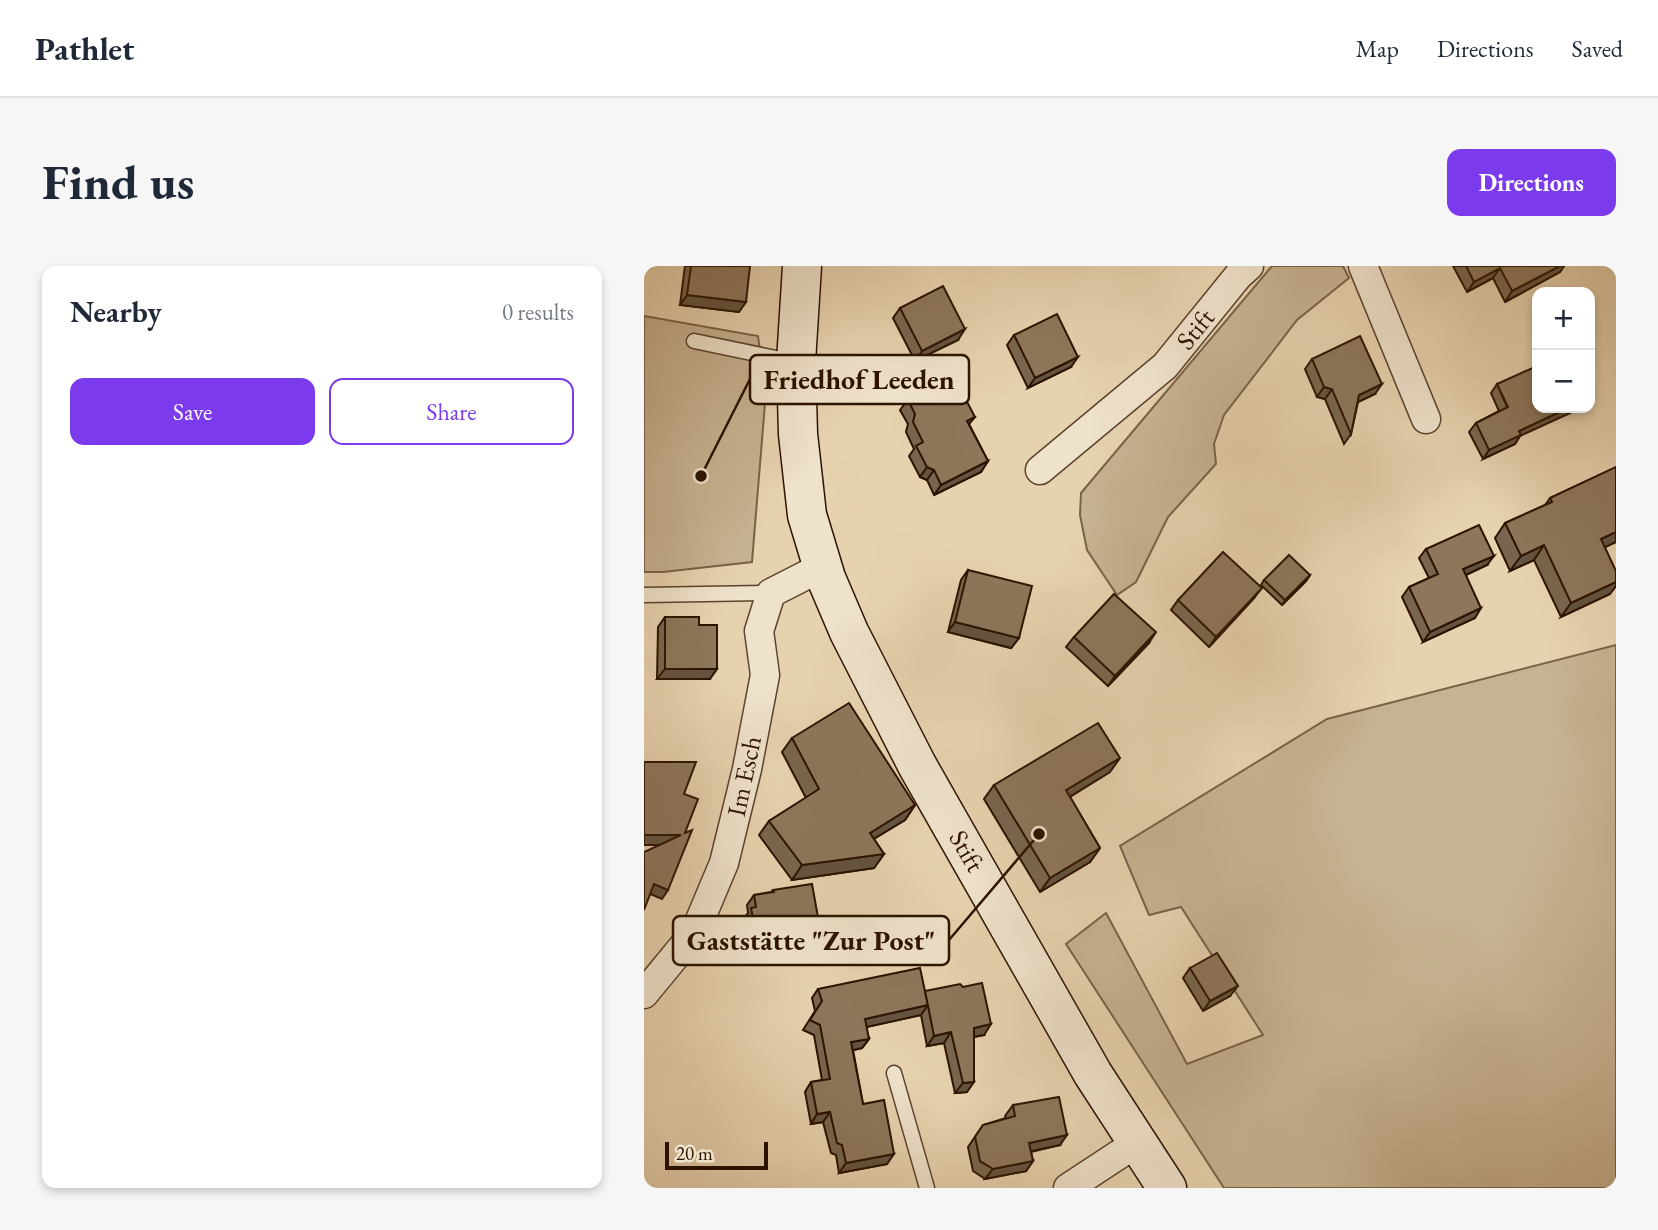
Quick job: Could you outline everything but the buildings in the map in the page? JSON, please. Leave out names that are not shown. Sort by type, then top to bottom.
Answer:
[{"type":"main road","name":"Stift","points":[[802,266],[796,362],[798,434],[807,515],[824,572],[849,632],[917,765],[1093,1074],[1167,1188]]},
{"type":"street","name":"Stift","points":[[1040,470],[1165,366],[1249,266]]},
{"type":"street","points":[[1363,266],[1426,419]]},
{"type":"street","points":[[771,593],[824,572]]},
{"type":"street","name":"Im Esch","points":[[644,994],[695,932],[724,863],[747,769],[765,675],[759,631],[771,593]]},
{"type":"street","points":[[1068,1188],[1138,1142]]},
{"type":"lane","points":[[694,341],[796,362]]},
{"type":"lane","points":[[644,595],[771,593]]},
{"type":"lane","points":[[894,1073],[928,1188]]},
{"type":"shaded area","points":[[1272,266],[1343,266],[1349,278],[1297,320],[1224,415],[1214,444],[1216,464],[1168,517],[1136,582],[1117,595],[1087,550],[1080,515],[1081,493]]},
{"type":"shaded area","points":[[644,316],[758,336],[766,391],[752,562],[644,572]]},
{"type":"shaded area","points":[[1616,645],[1616,1188],[1224,1188],[1066,944],[1106,913],[1187,1064],[1263,1035],[1181,907],[1149,915],[1120,846],[1327,719]]},
{"type":"place","name":"Friedhof Leeden","points":[[701,476]]},
{"type":"place","name":"Gaststätte \"Zur Post\"","points":[[1039,834]]}]
